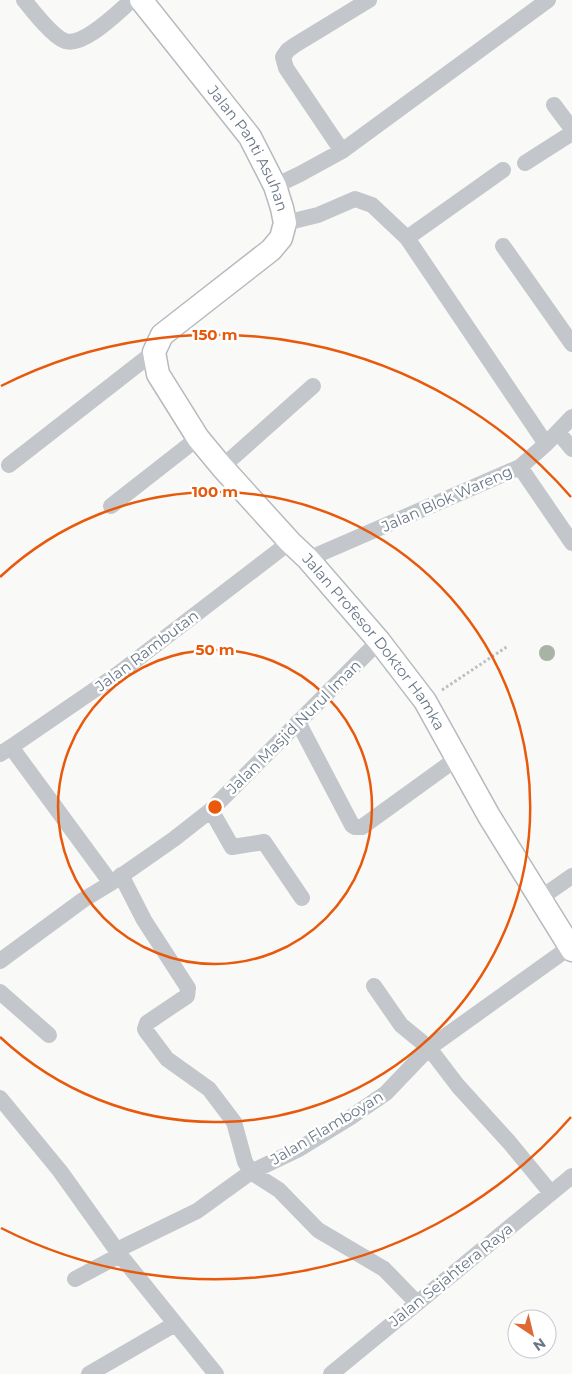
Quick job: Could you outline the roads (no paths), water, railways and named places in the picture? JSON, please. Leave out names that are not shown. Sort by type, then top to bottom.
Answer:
[{"type":"street","points":[[24,0],[48,29],[64,41],[77,41],[93,32],[132,0]]},
{"type":"street","name":"Jalan Panti Asuhan","points":[[141,0],[250,137],[275,186],[285,223],[281,238],[271,250],[162,335],[154,352]]},
{"type":"street","points":[[342,150],[286,68],[283,56],[295,45],[369,0]]},
{"type":"street","points":[[275,186],[342,150],[548,0]]},
{"type":"street","points":[[525,163],[572,131],[554,105]]},
{"type":"street","points":[[407,238],[503,170]]},
{"type":"street","points":[[285,223],[318,214],[356,200],[372,205],[407,238],[546,444]]},
{"type":"street","points":[[503,246],[572,344]]},
{"type":"street","points":[[9,465],[154,352]]},
{"type":"street","name":"Jalan Profesor Doktor Hamka","points":[[154,352],[158,374],[198,438],[290,542],[308,559],[379,641],[425,701],[489,816],[571,948]]},
{"type":"street","points":[[222,466],[314,386]]},
{"type":"street","name":"Jalan Blok Wareng","points":[[308,559],[520,467],[572,417]]},
{"type":"street","points":[[558,432],[572,449]]},
{"type":"street","points":[[111,506],[198,438]]},
{"type":"street","points":[[520,467],[572,543]]},
{"type":"street","name":"Jalan Rambutan","points":[[6,750],[119,673],[290,542]]},
{"type":"street","name":"Jalan Masjid Nurul Iman","points":[[0,961],[83,900],[174,839],[211,810],[379,641]]},
{"type":"street","points":[[298,722],[352,825],[355,827],[362,827],[456,759]]},
{"type":"street","points":[[6,750],[116,879],[188,988],[186,996],[147,1023],[146,1031],[167,1059],[209,1089],[234,1122],[245,1162],[251,1172],[279,1190],[318,1230],[384,1270],[417,1303]]},
{"type":"street","points":[[211,810],[232,847],[264,842],[302,898]]},
{"type":"street","points":[[539,899],[572,876]]},
{"type":"street","name":"Jalan Flamboyan","points":[[75,1279],[119,1252],[196,1211],[251,1172],[299,1148],[351,1117],[386,1093],[429,1048],[571,948]]},
{"type":"street","points":[[374,986],[401,1025],[429,1048],[458,1086],[510,1142],[551,1193]]},
{"type":"street","points":[[0,992],[49,1035]]},
{"type":"street","points":[[0,1098],[60,1171],[119,1252],[216,1374]]},
{"type":"street","name":"Jalan Sejahtera Raya","points":[[331,1374],[572,1176]]},
{"type":"street","points":[[89,1374],[175,1324]]}]
